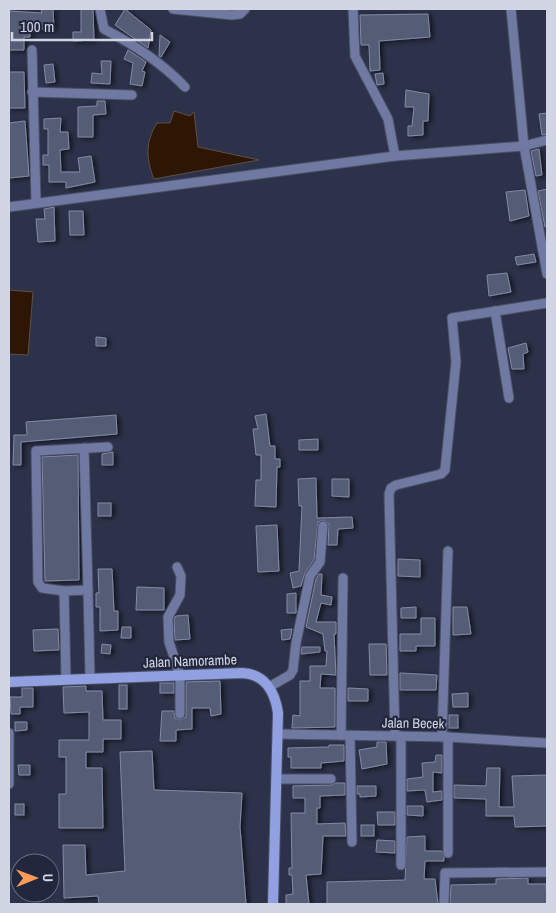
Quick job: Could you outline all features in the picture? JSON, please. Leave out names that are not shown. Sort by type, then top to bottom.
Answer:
[{"type":"main road","name":"Jalan Namorambe","points":[[9,682],[248,674],[258,677],[269,687]]},
{"type":"main road","points":[[269,687],[276,702],[278,734],[273,904]]},
{"type":"street","points":[[100,9],[104,29],[171,72],[185,87]]},
{"type":"street","points":[[173,9],[232,15],[240,14],[245,9]]},
{"type":"street","points":[[353,9],[354,56],[388,119],[395,156]]},
{"type":"street","points":[[511,9],[524,146],[547,274]]},
{"type":"street","points":[[32,50],[36,202]]},
{"type":"street","points":[[32,92],[132,95]]},
{"type":"street","points":[[9,207],[395,156],[524,146],[547,140]]},
{"type":"street","points":[[401,865],[389,494],[391,488],[441,474],[445,470],[456,362],[452,318],[547,303]]},
{"type":"street","points":[[495,311],[509,398]]},
{"type":"street","points":[[88,590],[64,591],[39,586],[36,454],[39,449],[108,446]]},
{"type":"street","points":[[84,448],[90,678]]},
{"type":"street","points":[[269,687],[290,676],[293,670],[296,643],[310,576],[320,562],[323,526]]},
{"type":"street","points":[[448,551],[445,737],[448,853]]},
{"type":"street","points":[[178,567],[182,576],[182,586],[178,601],[168,617],[168,636],[180,676],[180,714]]},
{"type":"street","points":[[343,578],[345,735],[352,842]]},
{"type":"street","points":[[64,591],[66,679]]},
{"type":"street","points":[[9,734],[9,784]]},
{"type":"street","name":"Jalan Becek","points":[[278,734],[445,737],[547,743]]},
{"type":"street","points":[[277,779],[331,779]]},
{"type":"street","points":[[444,904],[444,873],[547,872]]},
{"type":"shaded area","points":[[174,111],[190,116],[194,112],[198,147],[259,160],[154,179],[148,158],[150,137],[157,123],[170,123]]},
{"type":"shaded area","points":[[9,290],[33,292],[28,355],[9,354]]},
{"type":"building","points":[[41,9],[53,9],[54,29],[30,29],[30,37],[24,37],[24,50],[9,50],[9,11],[42,13]]},
{"type":"building","points":[[81,9],[93,9],[94,40],[73,41],[73,32],[81,32]]},
{"type":"building","points":[[125,9],[151,30],[148,48],[115,25]]},
{"type":"building","points":[[428,14],[430,37],[379,41],[380,70],[370,71],[369,45],[361,45],[360,15]]},
{"type":"building","points":[[160,35],[170,42],[161,57],[159,56]]},
{"type":"building","points":[[128,50],[146,62],[142,71],[145,72],[142,86],[130,84],[133,63],[124,59]]},
{"type":"building","points":[[101,61],[111,61],[110,84],[91,83],[92,73],[102,74]]},
{"type":"building","points":[[53,64],[55,82],[46,83],[44,65]]},
{"type":"building","points":[[9,72],[24,72],[25,108],[9,108]]},
{"type":"building","points":[[383,73],[384,84],[377,85],[375,74]]},
{"type":"building","points":[[406,90],[429,94],[428,121],[423,121],[423,135],[408,136],[408,126],[412,126],[414,107],[405,107]]},
{"type":"building","points":[[97,101],[105,101],[106,114],[93,115],[93,137],[78,137],[78,107],[97,106]]},
{"type":"building","points":[[547,113],[547,134],[542,135],[539,114]]},
{"type":"building","points":[[61,118],[60,132],[68,132],[69,149],[60,150],[61,172],[80,172],[78,158],[91,156],[95,182],[66,188],[66,182],[49,182],[49,165],[43,165],[43,155],[48,155],[48,129],[44,129],[44,119]]},
{"type":"building","points":[[25,121],[29,176],[9,178],[9,123]]},
{"type":"building","points":[[539,149],[542,175],[536,176],[531,151]]},
{"type":"building","points":[[547,189],[547,227],[545,227],[538,191]]},
{"type":"building","points":[[525,190],[529,216],[510,221],[506,192]]},
{"type":"building","points":[[54,207],[55,241],[38,242],[36,219],[45,219],[44,209]]},
{"type":"building","points":[[69,211],[83,211],[84,235],[70,235]]},
{"type":"building","points":[[534,254],[536,262],[517,265],[515,257]]},
{"type":"building","points":[[507,273],[511,292],[489,296],[487,275]]},
{"type":"building","points":[[96,337],[106,338],[106,346],[96,346]]},
{"type":"building","points":[[526,343],[528,352],[523,354],[524,369],[512,369],[508,348]]},
{"type":"building","points":[[266,414],[270,446],[275,446],[275,459],[280,459],[280,467],[277,467],[276,507],[255,506],[256,480],[261,480],[261,455],[256,455],[253,429],[258,429],[255,416]]},
{"type":"building","points":[[116,415],[117,434],[21,442],[21,465],[13,465],[14,435],[27,435],[26,422]]},
{"type":"building","points":[[318,439],[318,450],[299,450],[299,440]]},
{"type":"building","points":[[113,452],[113,465],[102,465],[102,454]]},
{"type":"building","points":[[78,455],[79,580],[45,581],[42,457]]},
{"type":"building","points":[[316,478],[317,518],[352,517],[353,528],[338,529],[337,545],[328,545],[329,524],[324,520],[318,522],[314,560],[305,573],[301,586],[293,588],[290,573],[299,571],[302,506],[299,506],[298,479]]},
{"type":"building","points":[[332,479],[349,479],[349,497],[332,496]]},
{"type":"building","points":[[98,503],[111,503],[111,516],[98,516]]},
{"type":"building","points":[[277,525],[279,571],[258,572],[256,526]]},
{"type":"building","points":[[398,559],[420,560],[420,577],[398,576]]},
{"type":"building","points":[[98,569],[112,569],[114,611],[118,611],[118,630],[100,631],[100,607],[96,607],[96,593],[99,593]]},
{"type":"building","points":[[319,574],[322,574],[321,595],[332,597],[331,605],[321,603],[316,622],[336,622],[336,634],[334,634],[336,675],[321,674],[320,688],[335,688],[335,727],[292,728],[293,715],[300,716],[300,681],[310,681],[310,666],[326,666],[327,651],[325,651],[323,634],[306,627],[316,579]]},
{"type":"building","points":[[137,587],[164,588],[164,610],[136,610]]},
{"type":"building","points":[[296,593],[296,613],[287,613],[287,594]]},
{"type":"building","points":[[416,607],[416,618],[401,618],[401,608]]},
{"type":"building","points":[[453,607],[467,607],[471,634],[453,635]]},
{"type":"building","points":[[188,615],[190,639],[175,640],[174,618],[176,616]]},
{"type":"building","points":[[421,618],[435,618],[435,646],[416,646],[416,651],[400,651],[400,634],[421,634]]},
{"type":"building","points":[[122,627],[131,627],[131,638],[121,638]]},
{"type":"building","points":[[58,629],[59,650],[34,651],[33,630]]},
{"type":"building","points":[[292,629],[290,639],[282,640],[281,630]]},
{"type":"building","points":[[102,644],[111,645],[110,654],[101,653]]},
{"type":"building","points":[[369,644],[386,644],[387,675],[370,675]]},
{"type":"building","points":[[302,647],[320,647],[320,652],[301,654]]},
{"type":"building","points":[[400,673],[437,675],[436,690],[400,690]]},
{"type":"building","points":[[220,681],[221,714],[211,716],[210,708],[192,708],[192,729],[176,730],[176,741],[160,741],[162,711],[174,711],[175,718],[180,720],[186,717],[186,682]]},
{"type":"building","points":[[160,683],[174,683],[174,693],[160,693]]},
{"type":"building","points":[[119,685],[127,685],[127,709],[119,709]]},
{"type":"building","points":[[86,686],[86,691],[102,691],[103,720],[121,720],[121,739],[103,739],[103,752],[86,752],[86,768],[102,768],[103,828],[59,828],[59,794],[66,794],[66,757],[59,757],[59,740],[89,740],[89,712],[64,713],[63,687]]},
{"type":"building","points":[[22,688],[33,688],[33,707],[20,707],[20,714],[11,714],[10,697],[22,697]]},
{"type":"building","points":[[348,688],[368,689],[368,701],[348,701]]},
{"type":"building","points":[[468,693],[468,707],[453,707],[452,694]]},
{"type":"building","points":[[449,715],[458,715],[458,728],[449,728]]},
{"type":"building","points":[[15,722],[27,722],[27,730],[15,731]]},
{"type":"building","points":[[377,742],[386,742],[387,764],[362,769],[359,750],[377,747]]},
{"type":"building","points":[[329,745],[344,745],[344,761],[321,763],[321,768],[291,768],[291,757],[288,757],[288,748],[329,747]]},
{"type":"building","points":[[152,751],[154,790],[242,793],[240,827],[246,904],[99,904],[98,896],[64,898],[63,845],[85,845],[86,875],[125,871],[120,752]]},
{"type":"building","points":[[436,755],[442,755],[442,773],[433,772],[433,792],[442,791],[442,800],[427,802],[425,790],[407,791],[407,779],[423,777],[422,763],[435,762]]},
{"type":"building","points":[[18,765],[30,765],[30,775],[19,775]]},
{"type":"building","points":[[487,768],[500,768],[499,807],[514,807],[512,776],[547,775],[547,826],[515,827],[514,816],[486,816],[486,799],[454,798],[454,785],[486,786]]},
{"type":"building","points":[[345,783],[345,795],[320,796],[320,808],[317,808],[317,824],[345,823],[346,836],[323,836],[321,874],[306,875],[309,904],[286,904],[286,895],[293,894],[292,875],[289,875],[289,868],[292,868],[291,813],[305,813],[305,798],[293,798],[293,786],[331,785]]},
{"type":"building","points":[[357,786],[376,786],[376,796],[360,797],[360,794],[357,794]]},
{"type":"building","points":[[15,804],[24,804],[24,815],[15,815]]},
{"type":"building","points":[[407,806],[423,806],[423,816],[407,815]]},
{"type":"building","points":[[377,812],[395,812],[395,825],[378,825]]},
{"type":"building","points":[[361,825],[374,825],[374,836],[361,836]]},
{"type":"building","points":[[425,836],[425,851],[442,851],[444,857],[444,861],[425,861],[424,879],[435,879],[438,904],[327,904],[327,882],[405,880],[407,837]]},
{"type":"building","points":[[377,840],[395,841],[395,853],[376,852]]},
{"type":"building","points":[[528,878],[528,884],[546,884],[547,904],[450,904],[451,885],[496,884],[496,879]]}]
